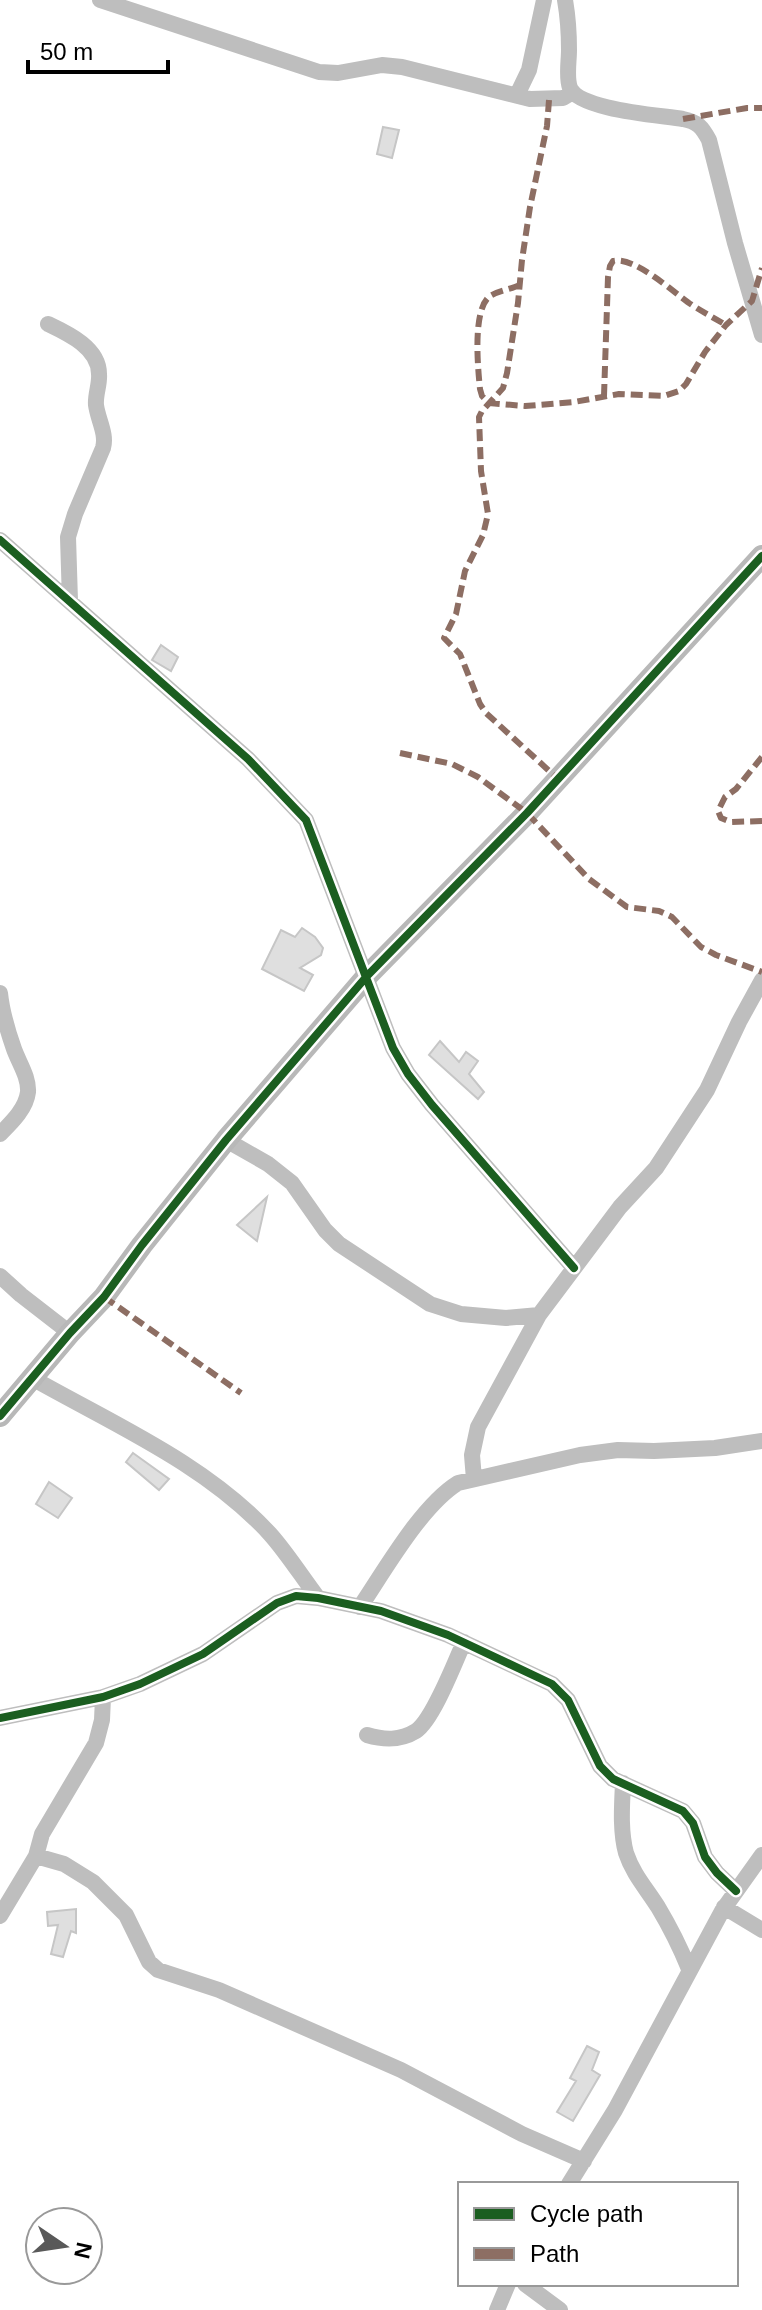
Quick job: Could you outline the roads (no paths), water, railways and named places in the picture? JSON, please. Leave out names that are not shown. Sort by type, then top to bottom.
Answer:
[{"type":"street","points":[[100,0],[319,72],[338,73],[382,65],[402,67],[530,99],[563,98],[573,92]]},
{"type":"street","points":[[517,95],[529,70],[544,0]]},
{"type":"street","points":[[565,0],[569,79],[575,95],[597,106],[683,119],[702,127],[709,140],[762,335]]},
{"type":"street","points":[[48,324],[67,333],[95,356],[100,377],[96,404],[105,439],[68,537],[70,601]]},
{"type":"street","points":[[0,540],[248,759],[306,820],[393,1048],[408,1074],[483,1166],[574,1268]]},
{"type":"street","points":[[0,1416],[104,1297],[226,1140],[367,976],[527,813],[762,556]]},
{"type":"street","points":[[474,1479],[472,1455],[478,1427],[539,1315],[620,1207],[665,1155],[707,1090],[762,980]]},
{"type":"street","points":[[0,993],[1,1006],[28,1091],[17,1116],[0,1134]]},
{"type":"street","points":[[226,1140],[268,1164],[292,1183],[325,1230],[339,1244],[430,1304],[461,1314],[506,1318],[539,1315]]},
{"type":"street","points":[[0,1276],[70,1333]]},
{"type":"street","points":[[32,1378],[184,1463],[227,1495],[270,1535],[318,1598]]},
{"type":"street","points":[[360,1607],[416,1526],[445,1491],[458,1483],[580,1455],[618,1450],[715,1448],[762,1441]]},
{"type":"street","points":[[0,1718],[103,1697],[140,1684],[203,1654],[277,1603],[296,1596],[381,1611],[464,1642],[552,1684],[568,1700],[600,1766],[613,1779],[683,1811],[693,1823],[705,1857],[736,1891]]},
{"type":"street","points":[[367,1735],[381,1740],[393,1739],[418,1730],[436,1702],[464,1642]]},
{"type":"street","points":[[0,1916],[36,1856],[42,1834],[96,1743],[102,1720],[103,1697]]},
{"type":"street","points":[[623,1783],[625,1850],[636,1877],[672,1931],[689,1969]]},
{"type":"street","points":[[570,2182],[615,2110],[724,1907],[762,1855]]},
{"type":"street","points":[[36,1856],[64,1864],[93,1882],[126,1915],[149,1962],[158,1970],[219,1990],[401,2070],[522,2134],[584,2161]]},
{"type":"street","points":[[724,1907],[762,1930]]},
{"type":"street","points":[[497,2310],[507,2286]]},
{"type":"street","points":[[528,2286],[560,2310]]}]
